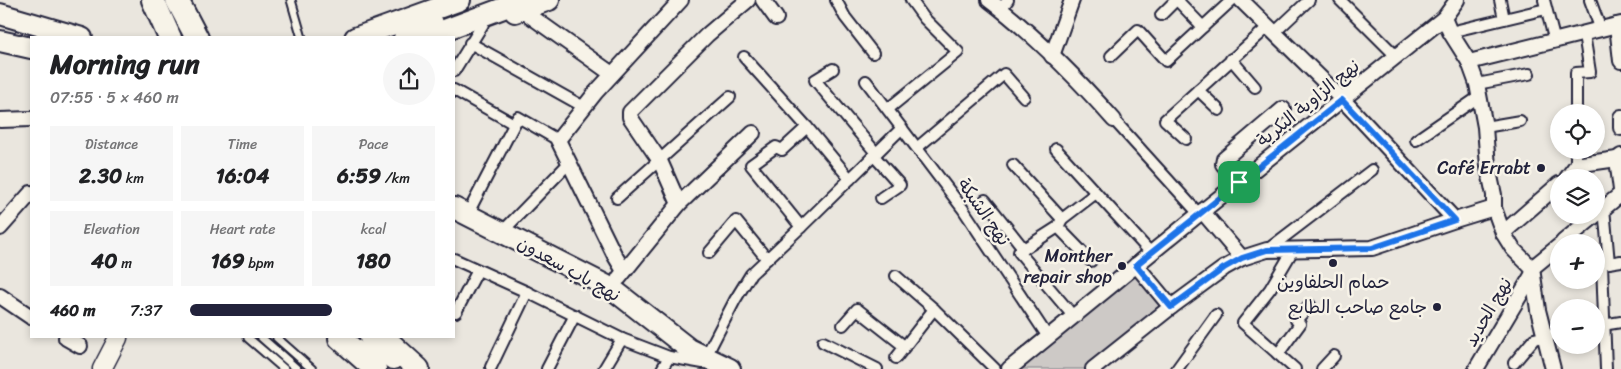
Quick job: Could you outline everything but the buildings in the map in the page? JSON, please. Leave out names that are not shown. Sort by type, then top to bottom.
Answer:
[{"type":"main road","points":[[150,36],[153,21],[152,0]]},
{"type":"main road","points":[[152,0],[169,36]]},
{"type":"main road","points":[[177,0],[195,36]]},
{"type":"main road","points":[[361,36],[460,0]]},
{"type":"main road","points":[[395,36],[492,0]]},
{"type":"main road","points":[[429,36],[524,5],[549,0]]},
{"type":"main road","points":[[453,36],[524,5]]},
{"type":"main road","points":[[0,14],[75,36]]},
{"type":"main road","points":[[408,36],[446,16]]},
{"type":"main road","points":[[0,25],[38,36]]},
{"type":"main road","points":[[0,40],[30,48]]},
{"type":"main road","name":"نهج باب سعدون","points":[[460,211],[611,288],[689,350],[691,362],[727,368]]},
{"type":"main road","points":[[340,338],[375,369]]},
{"type":"main road","points":[[360,338],[396,353]]},
{"type":"main road","points":[[370,338],[396,353],[418,369]]},
{"type":"street","points":[[558,140],[584,106],[680,0]]},
{"type":"street","points":[[679,204],[660,161],[630,117],[630,112],[707,35],[748,0]]},
{"type":"street","points":[[763,0],[776,18]]},
{"type":"street","points":[[836,0],[845,16],[873,53]]},
{"type":"street","points":[[888,109],[958,52],[924,18],[911,0]]},
{"type":"street","points":[[989,0],[1004,5],[1022,26],[1082,84],[1242,258]]},
{"type":"street","points":[[1052,56],[1072,0]]},
{"type":"street","points":[[1161,15],[1176,0],[1203,27]]},
{"type":"street","points":[[1110,56],[1138,30],[1166,61],[1232,0]]},
{"type":"street","points":[[1241,0],[1342,100],[1455,220]]},
{"type":"street","points":[[1186,139],[1164,120],[1231,60],[1309,0]]},
{"type":"street","points":[[1340,0],[1396,56]]},
{"type":"street","name":"نهج الزاوية البكرية","points":[[1009,369],[1444,18],[1457,0]]},
{"type":"street","points":[[1500,0],[1504,19]]},
{"type":"street","points":[[1590,0],[1601,30]]},
{"type":"street","points":[[524,5],[612,74]]},
{"type":"street","points":[[1450,32],[1504,19],[1545,5],[1555,42]]},
{"type":"street","points":[[1444,18],[1450,32],[1469,62],[1479,90],[1485,126],[1488,167],[1494,195],[1494,208],[1503,233],[1513,249],[1532,271],[1538,310],[1550,331]]},
{"type":"street","points":[[455,69],[483,24]]},
{"type":"street","points":[[1469,62],[1619,25],[1621,61]]},
{"type":"street","points":[[1576,104],[1576,73],[1590,72],[1584,34]]},
{"type":"street","points":[[470,43],[584,106]]},
{"type":"street","points":[[744,57],[807,127],[850,179]]},
{"type":"street","points":[[1231,60],[1255,87]]},
{"type":"street","points":[[833,69],[815,80],[900,185],[881,198]]},
{"type":"street","points":[[918,147],[1004,74],[1024,97]]},
{"type":"street","points":[[1416,140],[1479,90],[1529,74]]},
{"type":"street","name":"نهج الشبكة","points":[[866,81],[918,147],[963,209],[1048,338]]},
{"type":"street","points":[[1198,90],[1219,110]]},
{"type":"street","points":[[455,91],[514,124]]},
{"type":"street","points":[[617,198],[730,97]]},
{"type":"street","points":[[1239,182],[1223,164],[1224,159],[1283,109]]},
{"type":"street","points":[[460,211],[518,117],[558,140],[624,271]]},
{"type":"street","points":[[1621,117],[1621,128]]},
{"type":"street","points":[[0,120],[30,119]]},
{"type":"street","points":[[1485,126],[1520,121]]},
{"type":"street","points":[[801,227],[751,165],[776,147],[782,150],[807,127]]},
{"type":"street","points":[[455,259],[576,315],[622,339],[669,357],[691,362],[751,274],[902,128]]},
{"type":"street","points":[[611,288],[679,204],[753,133]]},
{"type":"street","points":[[1056,149],[1151,253]]},
{"type":"street","points":[[1574,169],[1582,164],[1619,157],[1621,192],[1605,207]]},
{"type":"street","points":[[1576,159],[1576,166]]},
{"type":"street","points":[[502,232],[570,162]]},
{"type":"street","points":[[1013,165],[1091,261]]},
{"type":"street","points":[[1267,250],[1372,170]]},
{"type":"street","points":[[1503,233],[1550,192]]},
{"type":"street","points":[[1074,317],[1019,252],[1060,223],[1096,193]]},
{"type":"street","points":[[0,228],[30,194]]},
{"type":"street","points":[[985,200],[1024,249]]},
{"type":"street","points":[[1093,369],[1171,307],[1224,268],[1242,258],[1267,250],[1372,248],[1494,208]]},
{"type":"street","points":[[709,253],[736,221],[767,259]]},
{"type":"street","points":[[1573,234],[1585,224]]},
{"type":"street","points":[[1603,299],[1606,263],[1605,224]]},
{"type":"street","points":[[1294,250],[1270,289],[1243,323],[1295,369]]},
{"type":"street","points":[[1532,271],[1550,254]]},
{"type":"street","points":[[1606,263],[1621,261]]},
{"type":"street","points":[[1136,265],[1171,307]]},
{"type":"street","points":[[456,312],[478,270]]},
{"type":"street","name":"نهج الحديد","points":[[1476,369],[1532,271]]},
{"type":"street","points":[[896,276],[934,309],[995,369]]},
{"type":"street","points":[[491,367],[527,292]]},
{"type":"street","points":[[0,296],[30,316]]},
{"type":"street","points":[[1278,354],[1300,324],[1296,320],[1310,305]]},
{"type":"street","points":[[843,325],[857,309],[904,346]]},
{"type":"street","points":[[896,358],[934,309]]},
{"type":"street","points":[[547,369],[576,315]]},
{"type":"street","points":[[1177,369],[1216,315]]},
{"type":"street","points":[[1605,325],[1621,322]]},
{"type":"street","points":[[1514,363],[1534,339],[1550,335]]},
{"type":"street","points":[[66,338],[80,346]]},
{"type":"street","points":[[102,369],[118,338]]},
{"type":"street","points":[[604,369],[622,339]]},
{"type":"street","points":[[823,342],[877,369]]},
{"type":"street","points":[[1553,354],[1553,369]]},
{"type":"street","points":[[1604,354],[1606,369]]},
{"type":"street","points":[[1322,369],[1334,356]]},
{"type":"street","points":[[662,369],[669,357]]},
{"type":"lane","points":[[291,0],[301,36]]},
{"type":"lane","points":[[248,338],[284,369]]},
{"type":"lane","points":[[262,338],[297,369]]},
{"type":"lane","points":[[277,338],[312,369]]},
{"type":"shaded area","points":[[1134,270],[1167,308],[1089,369],[1013,369]]},
{"type":"place","name":"Café Errabt","points":[[1541,168]]},
{"type":"place","name":"حمام الحلفاوين","points":[[1333,263]]},
{"type":"place","name":"Monther repair shop","points":[[1122,266]]},
{"type":"place","name":"جامع صاحب الطابع","points":[[1437,307]]},
{"type":"route","points":[[1342,100],[1455,220],[1372,248],[1314,251],[1267,250],[1242,258],[1224,268],[1171,307],[1136,265],[1239,182],[1342,100]]}]
